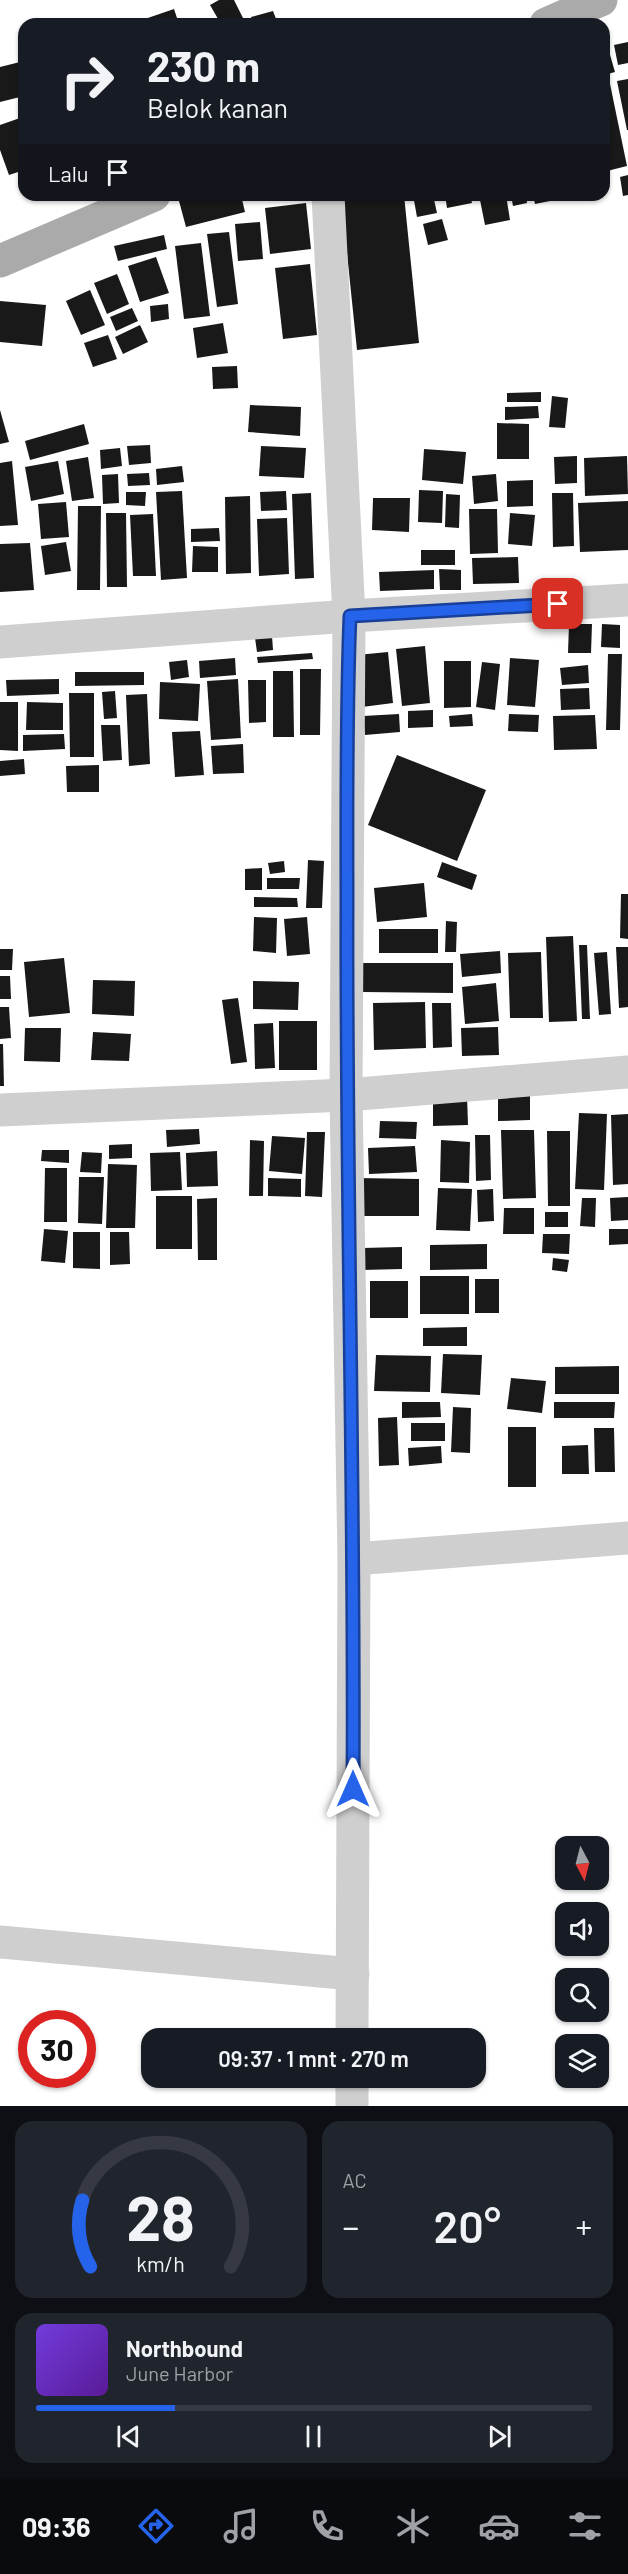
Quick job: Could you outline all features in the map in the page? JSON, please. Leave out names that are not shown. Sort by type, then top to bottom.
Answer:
[{"type":"main road","points":[[560,18],[602,0]]},
{"type":"main road","points":[[0,261],[139,201]]},
{"type":"street","points":[[328,201],[350,616],[347,688],[346,1095],[354,1559],[352,2028]]},
{"type":"street","points":[[0,642],[350,616],[628,600]]},
{"type":"street","points":[[0,1110],[346,1095],[628,1072]]},
{"type":"street","points":[[354,1559],[628,1538]]},
{"type":"street","points":[[0,1942],[353,1974]]},
{"type":"street","points":[[352,2088],[352,2106]]},
{"type":"building","points":[[219,0],[234,0],[243,18],[218,18],[210,5]]},
{"type":"building","points":[[174,9],[177,18],[148,18]]},
{"type":"building","points":[[273,11],[276,18],[251,18]]},
{"type":"building","points":[[628,42],[628,63],[618,65],[614,45]]},
{"type":"building","points":[[610,55],[615,72],[610,73]]},
{"type":"building","points":[[18,62],[18,98],[0,102],[0,67]]},
{"type":"building","points":[[628,79],[628,130],[627,130],[617,81]]},
{"type":"building","points":[[610,84],[627,166],[610,170]]},
{"type":"building","points":[[18,119],[18,172],[9,175],[0,150],[0,125]]},
{"type":"building","points":[[628,175],[628,195],[623,196],[620,177]]},
{"type":"building","points":[[179,201],[242,201],[245,212],[186,227]]},
{"type":"building","points":[[342,201],[405,201],[419,343],[357,350]]},
{"type":"building","points":[[414,201],[434,201],[437,213],[417,217]]},
{"type":"building","points":[[446,201],[472,201],[472,203],[447,208]]},
{"type":"building","points":[[480,201],[507,201],[510,220],[485,225]]},
{"type":"building","points":[[512,201],[527,201],[527,203],[513,206]]},
{"type":"building","points":[[534,201],[550,201],[535,204]]},
{"type":"building","points":[[306,203],[311,249],[270,254],[265,208]]},
{"type":"building","points":[[442,219],[448,240],[428,245],[423,224]]},
{"type":"building","points":[[260,222],[263,259],[238,261],[235,224]]},
{"type":"building","points":[[229,232],[238,304],[217,307],[207,234]]},
{"type":"building","points":[[164,235],[167,249],[118,261],[114,246]]},
{"type":"building","points":[[201,243],[210,316],[184,319],[175,246]]},
{"type":"building","points":[[156,257],[169,293],[140,302],[128,266]]},
{"type":"building","points":[[310,264],[317,335],[283,339],[275,268]]},
{"type":"building","points":[[117,274],[129,304],[107,314],[94,283]]},
{"type":"building","points":[[90,290],[105,325],[81,335],[66,301]]},
{"type":"building","points":[[0,301],[46,305],[42,346],[0,342]]},
{"type":"building","points":[[168,304],[169,319],[151,322],[150,306]]},
{"type":"building","points":[[132,308],[138,321],[116,331],[110,317]]},
{"type":"building","points":[[223,323],[228,353],[197,358],[193,328]]},
{"type":"building","points":[[140,325],[148,342],[123,354],[115,337]]},
{"type":"building","points":[[108,335],[117,359],[93,367],[84,343]]},
{"type":"building","points":[[237,366],[238,388],[213,389],[212,367]]},
{"type":"building","points":[[541,392],[541,402],[507,402],[507,393]]},
{"type":"building","points":[[552,396],[568,398],[565,428],[549,427]]},
{"type":"building","points":[[250,405],[301,407],[300,436],[248,432]]},
{"type":"building","points":[[538,406],[539,418],[505,420],[505,407]]},
{"type":"building","points":[[0,410],[9,442],[0,444]]},
{"type":"building","points":[[497,423],[529,424],[529,459],[497,459]]},
{"type":"building","points":[[84,424],[89,444],[30,460],[25,441]]},
{"type":"building","points":[[150,445],[151,463],[129,465],[127,446]]},
{"type":"building","points":[[261,446],[306,448],[304,478],[259,476]]},
{"type":"building","points":[[120,448],[122,466],[101,469],[100,450]]},
{"type":"building","points":[[424,449],[466,452],[463,484],[422,480]]},
{"type":"building","points":[[577,456],[577,483],[555,484],[554,457]]},
{"type":"building","points":[[627,456],[628,494],[585,496],[584,458]]},
{"type":"building","points":[[88,457],[94,498],[72,501],[66,461]]},
{"type":"building","points":[[12,461],[18,525],[0,526],[0,463]]},
{"type":"building","points":[[58,461],[64,494],[31,501],[25,467]]},
{"type":"building","points":[[182,466],[184,482],[157,485],[156,469]]},
{"type":"building","points":[[149,473],[150,485],[128,486],[127,474]]},
{"type":"building","points":[[118,474],[119,503],[103,504],[102,475]]},
{"type":"building","points":[[496,474],[498,501],[474,504],[472,476]]},
{"type":"building","points":[[533,480],[533,506],[507,507],[507,481]]},
{"type":"building","points":[[419,490],[443,491],[442,523],[418,522]]},
{"type":"building","points":[[182,491],[187,578],[161,580],[156,492]]},
{"type":"building","points":[[286,491],[287,510],[261,511],[260,492]]},
{"type":"building","points":[[126,492],[146,492],[145,506],[126,505]]},
{"type":"building","points":[[311,493],[314,578],[295,579],[292,494]]},
{"type":"building","points":[[552,493],[573,493],[574,546],[553,547]]},
{"type":"building","points":[[446,494],[460,495],[459,528],[445,527]]},
{"type":"building","points":[[250,496],[251,573],[226,574],[225,497]]},
{"type":"building","points":[[373,498],[410,498],[409,532],[372,530]]},
{"type":"building","points":[[628,501],[628,550],[580,552],[578,503]]},
{"type":"building","points":[[66,502],[69,537],[41,539],[38,504]]},
{"type":"building","points":[[78,506],[101,506],[100,590],[77,590]]},
{"type":"building","points":[[469,509],[497,509],[498,553],[470,554]]},
{"type":"building","points":[[106,513],[126,513],[127,587],[107,587]]},
{"type":"building","points":[[510,513],[535,515],[532,546],[508,544]]},
{"type":"building","points":[[153,514],[156,576],[133,576],[130,515]]},
{"type":"building","points":[[287,518],[289,574],[259,576],[257,519]]},
{"type":"building","points":[[219,528],[220,541],[191,542],[191,529]]},
{"type":"building","points":[[66,542],[71,571],[45,575],[41,546]]},
{"type":"building","points":[[30,543],[34,590],[0,592],[0,544]]},
{"type":"building","points":[[193,546],[218,547],[218,572],[192,572]]},
{"type":"building","points":[[421,550],[455,550],[455,565],[421,565]]},
{"type":"building","points":[[518,557],[519,583],[473,584],[472,558]]},
{"type":"building","points":[[439,569],[461,570],[461,590],[440,590]]},
{"type":"building","points":[[434,570],[434,589],[380,591],[379,572]]},
{"type":"building","points":[[569,624],[592,624],[591,653],[568,653]]},
{"type":"building","points":[[602,624],[620,625],[620,648],[601,647]]},
{"type":"building","points":[[272,636],[273,650],[257,652],[255,638]]},
{"type":"building","points":[[425,646],[430,703],[402,706],[396,649]]},
{"type":"building","points":[[388,652],[393,703],[362,707],[357,655]]},
{"type":"building","points":[[312,653],[313,659],[258,663],[257,657]]},
{"type":"building","points":[[608,654],[622,654],[620,730],[606,730]]},
{"type":"building","points":[[235,658],[236,675],[200,678],[199,661]]},
{"type":"building","points":[[510,658],[539,660],[535,707],[507,705]]},
{"type":"building","points":[[187,660],[189,677],[171,680],[169,662]]},
{"type":"building","points":[[444,661],[471,661],[471,707],[444,708]]},
{"type":"building","points":[[482,662],[500,664],[495,710],[476,707]]},
{"type":"building","points":[[588,665],[589,683],[562,685],[560,668]]},
{"type":"building","points":[[300,669],[321,669],[320,735],[300,735]]},
{"type":"building","points":[[273,671],[293,671],[294,737],[273,737]]},
{"type":"building","points":[[75,672],[144,672],[144,685],[75,686]]},
{"type":"building","points":[[59,679],[59,694],[7,696],[6,680]]},
{"type":"building","points":[[238,679],[241,738],[211,740],[207,681]]},
{"type":"building","points":[[248,680],[266,680],[266,722],[249,723]]},
{"type":"building","points":[[160,682],[200,684],[198,721],[159,719]]},
{"type":"building","points":[[589,688],[590,709],[561,710],[560,689]]},
{"type":"building","points":[[115,691],[117,718],[104,719],[102,692]]},
{"type":"building","points":[[69,693],[94,693],[94,757],[70,757]]},
{"type":"building","points":[[147,694],[150,764],[129,766],[126,695]]},
{"type":"building","points":[[0,702],[18,702],[18,751],[0,750]]},
{"type":"building","points":[[27,702],[63,703],[63,730],[26,730]]},
{"type":"building","points":[[433,710],[433,727],[408,728],[408,711]]},
{"type":"building","points":[[399,714],[400,732],[365,735],[363,716]]},
{"type":"building","points":[[472,714],[473,726],[450,727],[449,716]]},
{"type":"building","points":[[509,714],[539,715],[538,732],[508,731]]},
{"type":"building","points":[[595,715],[597,749],[554,750],[553,716]]},
{"type":"building","points":[[101,725],[120,725],[122,760],[103,761]]},
{"type":"building","points":[[200,731],[204,775],[175,777],[172,732]]},
{"type":"building","points":[[64,734],[65,749],[23,751],[23,735]]},
{"type":"building","points":[[243,744],[244,773],[213,774],[211,746]]},
{"type":"building","points":[[397,755],[486,790],[457,861],[368,825]]},
{"type":"building","points":[[24,759],[25,774],[0,776],[0,761]]},
{"type":"building","points":[[99,765],[99,792],[67,792],[66,766]]},
{"type":"building","points":[[308,860],[324,861],[322,908],[306,908]]},
{"type":"building","points":[[284,861],[285,872],[270,874],[268,863]]},
{"type":"building","points":[[442,862],[477,875],[472,890],[437,877]]},
{"type":"building","points":[[262,868],[262,890],[245,890],[245,869]]},
{"type":"building","points":[[267,878],[300,878],[299,889],[267,889]]},
{"type":"building","points":[[424,883],[427,917],[377,922],[374,888]]},
{"type":"building","points":[[621,894],[628,894],[628,939],[620,938]]},
{"type":"building","points":[[254,897],[297,898],[298,907],[254,907]]},
{"type":"building","points":[[254,917],[277,918],[276,953],[253,951]]},
{"type":"building","points":[[307,917],[310,954],[287,956],[284,919]]},
{"type":"building","points":[[446,921],[457,922],[456,952],[445,952]]},
{"type":"building","points":[[379,929],[438,929],[438,953],[379,953]]},
{"type":"building","points":[[573,936],[577,1021],[549,1022],[546,937]]},
{"type":"building","points":[[579,945],[587,945],[590,1019],[582,1019]]},
{"type":"building","points":[[616,947],[628,947],[628,1007],[619,1008]]},
{"type":"building","points":[[0,949],[13,949],[12,970],[0,970]]},
{"type":"building","points":[[500,951],[501,973],[462,977],[460,954]]},
{"type":"building","points":[[541,952],[543,1018],[510,1018],[508,953]]},
{"type":"building","points":[[607,952],[611,1014],[599,1015],[594,953]]},
{"type":"building","points":[[64,958],[70,1013],[29,1017],[24,962]]},
{"type":"building","points":[[363,963],[453,963],[453,993],[363,992]]},
{"type":"building","points":[[0,976],[10,976],[11,999],[0,999]]},
{"type":"building","points":[[93,980],[135,981],[134,1016],[92,1014]]},
{"type":"building","points":[[253,981],[299,982],[298,1010],[253,1009]]},
{"type":"building","points":[[496,983],[499,1021],[465,1024],[462,987]]},
{"type":"building","points":[[238,998],[247,1062],[231,1064],[222,1000]]},
{"type":"building","points":[[425,1002],[426,1048],[374,1050],[373,1003]]},
{"type":"building","points":[[432,1003],[451,1003],[452,1047],[433,1048]]},
{"type":"building","points":[[0,1007],[9,1007],[11,1038],[0,1039]]},
{"type":"building","points":[[279,1021],[317,1021],[317,1070],[279,1070]]},
{"type":"building","points":[[273,1023],[275,1068],[255,1069],[254,1024]]},
{"type":"building","points":[[498,1027],[499,1055],[462,1056],[461,1028]]},
{"type":"building","points":[[25,1028],[61,1028],[60,1062],[24,1061]]},
{"type":"building","points":[[93,1032],[131,1034],[129,1061],[91,1060]]},
{"type":"building","points":[[0,1044],[3,1044],[4,1086],[0,1086]]},
{"type":"building","points":[[498,1095],[530,1095],[530,1120],[498,1121]]},
{"type":"building","points":[[467,1096],[468,1125],[433,1126],[433,1097]]},
{"type":"building","points":[[579,1113],[607,1114],[604,1190],[575,1189]]},
{"type":"building","points":[[628,1114],[628,1184],[613,1185],[611,1115]]},
{"type":"building","points":[[380,1121],[417,1122],[416,1139],[379,1138]]},
{"type":"building","points":[[199,1129],[200,1144],[167,1147],[166,1130]]},
{"type":"building","points":[[501,1130],[534,1130],[536,1198],[503,1199]]},
{"type":"building","points":[[547,1131],[570,1131],[570,1206],[548,1206]]},
{"type":"building","points":[[307,1132],[325,1132],[322,1197],[305,1196]]},
{"type":"building","points":[[475,1135],[490,1135],[491,1180],[476,1181]]},
{"type":"building","points":[[272,1136],[305,1138],[302,1174],[269,1171]]},
{"type":"building","points":[[250,1140],[264,1141],[263,1196],[249,1196]]},
{"type":"building","points":[[441,1140],[470,1142],[469,1183],[440,1182]]},
{"type":"building","points":[[132,1144],[132,1158],[109,1159],[109,1145]]},
{"type":"building","points":[[415,1146],[417,1172],[369,1174],[368,1148]]},
{"type":"building","points":[[42,1150],[69,1150],[69,1163],[41,1161]]},
{"type":"building","points":[[217,1151],[218,1186],[187,1187],[186,1153]]},
{"type":"building","points":[[82,1152],[102,1153],[101,1173],[80,1172]]},
{"type":"building","points":[[180,1152],[182,1190],[151,1191],[150,1153]]},
{"type":"building","points":[[108,1164],[137,1165],[135,1228],[106,1228]]},
{"type":"building","points":[[45,1168],[67,1168],[67,1222],[44,1222]]},
{"type":"building","points":[[79,1177],[104,1177],[102,1224],[78,1223]]},
{"type":"building","points":[[268,1178],[301,1179],[301,1197],[268,1196]]},
{"type":"building","points":[[357,1178],[419,1179],[419,1216],[357,1216]]},
{"type":"building","points":[[438,1188],[472,1189],[470,1231],[436,1230]]},
{"type":"building","points":[[493,1189],[494,1221],[478,1222],[477,1190]]},
{"type":"building","points":[[156,1196],[192,1196],[192,1249],[156,1249]]},
{"type":"building","points":[[628,1197],[628,1220],[611,1221],[610,1198]]},
{"type":"building","points":[[217,1198],[217,1260],[198,1260],[197,1199]]},
{"type":"building","points":[[582,1198],[596,1198],[595,1227],[580,1226]]},
{"type":"building","points":[[504,1208],[534,1208],[534,1234],[503,1234]]},
{"type":"building","points":[[545,1212],[568,1212],[568,1227],[545,1227]]},
{"type":"building","points":[[44,1229],[68,1231],[65,1263],[41,1261]]},
{"type":"building","points":[[609,1229],[628,1229],[628,1244],[609,1245]]},
{"type":"building","points":[[73,1232],[100,1232],[100,1269],[73,1268]]},
{"type":"building","points":[[110,1232],[129,1232],[130,1264],[110,1265]]},
{"type":"building","points":[[543,1234],[570,1234],[569,1254],[542,1253]]},
{"type":"building","points":[[487,1244],[487,1269],[430,1270],[430,1245]]},
{"type":"building","points":[[402,1247],[402,1269],[362,1270],[362,1248]]},
{"type":"building","points":[[553,1258],[569,1260],[567,1272],[552,1270]]},
{"type":"building","points":[[420,1276],[469,1276],[469,1314],[420,1314]]},
{"type":"building","points":[[475,1279],[499,1279],[499,1313],[475,1313]]},
{"type":"building","points":[[370,1281],[408,1281],[408,1318],[370,1318]]},
{"type":"building","points":[[467,1327],[467,1346],[423,1346],[423,1328]]},
{"type":"building","points":[[443,1354],[482,1355],[480,1395],[441,1393]]},
{"type":"building","points":[[376,1355],[431,1356],[430,1392],[374,1391]]},
{"type":"building","points":[[619,1366],[619,1394],[555,1394],[555,1367]]},
{"type":"building","points":[[511,1378],[546,1381],[542,1413],[507,1409]]},
{"type":"building","points":[[402,1402],[440,1402],[441,1417],[402,1418]]},
{"type":"building","points":[[554,1402],[615,1402],[614,1418],[554,1418]]},
{"type":"building","points":[[453,1407],[471,1408],[470,1453],[451,1452]]},
{"type":"building","points":[[397,1417],[399,1465],[379,1466],[378,1418]]},
{"type":"building","points":[[411,1423],[445,1423],[445,1441],[411,1441]]},
{"type":"building","points":[[508,1427],[536,1427],[536,1487],[508,1487]]},
{"type":"building","points":[[594,1428],[614,1428],[615,1472],[595,1472]]},
{"type":"building","points":[[588,1445],[589,1474],[562,1474],[562,1446]]},
{"type":"building","points":[[441,1446],[442,1463],[409,1466],[408,1448]]},
{"type":"route","points":[[353,1789],[354,1559],[346,1095],[347,688],[350,616],[558,604]]}]
